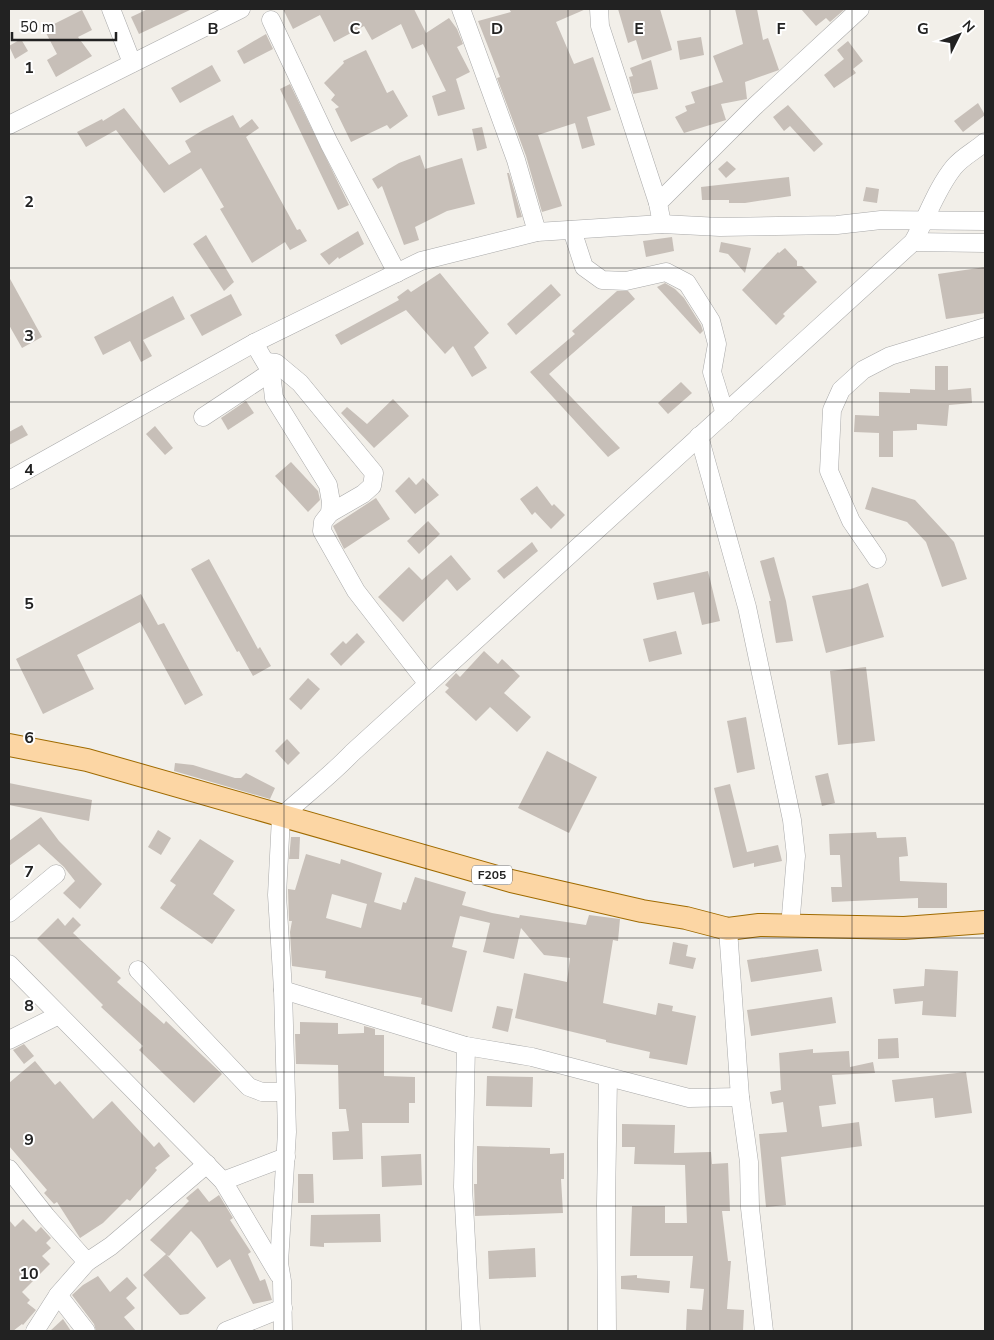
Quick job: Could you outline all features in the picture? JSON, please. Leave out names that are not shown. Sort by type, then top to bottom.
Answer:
[{"type":"main road","name":"F205","points":[[9,745],[87,760],[281,817],[394,846],[511,881],[625,907],[686,918],[728,929],[759,925],[790,927],[985,927]]},
{"type":"street","points":[[111,9],[132,62]]},
{"type":"street","points":[[9,125],[241,9]]},
{"type":"street","points":[[461,9],[516,160],[537,232]]},
{"type":"street","points":[[599,9],[600,26],[658,203],[662,224]]},
{"type":"street","points":[[658,203],[754,107],[860,9]]},
{"type":"street","points":[[271,20],[329,143],[397,273]]},
{"type":"street","points":[[283,1331],[282,1281],[279,1263],[286,1157],[283,990],[277,894],[281,817],[305,795],[331,776],[352,753],[912,242],[926,220],[935,198],[955,166],[985,142]]},
{"type":"street","points":[[9,480],[254,342],[421,261],[447,252],[537,232],[662,224],[720,227],[926,220],[985,222]]},
{"type":"street","points":[[572,230],[584,267],[602,280],[626,281],[666,272],[687,283],[711,321],[717,344],[712,372],[725,414]]},
{"type":"street","points":[[912,242],[985,243]]},
{"type":"street","points":[[877,559],[850,522],[829,472],[832,410],[841,390],[863,370],[890,356],[985,327]]},
{"type":"street","points":[[254,342],[269,367],[274,398],[301,445],[328,485],[331,502],[330,513]]},
{"type":"street","points":[[203,417],[276,363],[300,383],[367,462],[374,473],[372,486],[363,494],[330,513],[323,522],[322,531],[356,591],[428,684]]},
{"type":"street","points":[[699,436],[747,606],[792,820],[796,856],[790,927]]},
{"type":"street","points":[[9,913],[56,874]]},
{"type":"street","points":[[728,929],[740,1097],[749,1162],[750,1208],[764,1331]]},
{"type":"street","points":[[9,964],[223,1181],[282,1281]]},
{"type":"street","points":[[138,970],[249,1087],[262,1092],[285,1092]]},
{"type":"street","points":[[283,990],[466,1046],[532,1057],[689,1098],[740,1097]]},
{"type":"street","points":[[9,1040],[59,1015]]},
{"type":"street","points":[[466,1046],[463,1187],[471,1331]]},
{"type":"street","points":[[607,1331],[606,1174],[608,1078]]},
{"type":"street","points":[[223,1181],[286,1157]]},
{"type":"street","points":[[35,1331],[58,1295],[87,1262],[111,1246],[207,1164]]},
{"type":"street","points":[[9,1169],[46,1216],[87,1262]]},
{"type":"street","points":[[58,1295],[86,1331]]},
{"type":"street","points":[[226,1331],[283,1308]]},
{"type":"building","points":[[148,9],[192,9],[139,34],[131,17]]},
{"type":"building","points":[[283,9],[414,9],[426,33],[449,18],[457,29],[463,44],[457,47],[470,72],[456,79],[465,109],[438,116],[432,96],[446,91],[423,44],[412,49],[401,24],[372,40],[364,26],[334,42],[320,15],[293,29]]},
{"type":"building","points":[[509,9],[586,9],[556,22],[574,64],[593,57],[611,110],[587,117],[595,145],[582,149],[575,123],[538,135],[562,206],[542,212],[526,156],[497,78],[500,77],[478,21],[511,12]]},
{"type":"building","points":[[618,9],[660,9],[672,50],[642,60],[636,40],[628,43]]},
{"type":"building","points":[[735,9],[757,9],[763,40],[768,38],[779,70],[745,82],[747,99],[721,104],[726,120],[684,133],[675,117],[687,111],[685,106],[695,103],[691,92],[723,82],[713,56],[743,44]]},
{"type":"building","points":[[801,9],[845,9],[830,22],[826,18],[816,26]]},
{"type":"building","points":[[82,10],[92,30],[78,37],[92,56],[56,77],[47,60],[57,54],[44,29]]},
{"type":"building","points":[[266,34],[273,49],[244,64],[237,51]]},
{"type":"building","points":[[701,37],[704,55],[680,60],[677,41]]},
{"type":"building","points":[[21,39],[28,51],[15,59],[9,46]]},
{"type":"building","points":[[848,41],[863,61],[853,69],[856,73],[834,88],[824,75],[844,59],[837,50]]},
{"type":"building","points":[[366,50],[387,93],[393,90],[408,116],[390,129],[387,125],[351,142],[335,109],[339,107],[331,100],[335,95],[324,83],[344,63],[343,61]]},
{"type":"building","points":[[651,60],[658,89],[633,94],[629,77],[633,76],[630,68]]},
{"type":"building","points":[[212,65],[221,81],[180,103],[171,88]]},
{"type":"building","points":[[290,84],[349,205],[338,210],[280,89]]},
{"type":"building","points":[[978,103],[985,115],[963,132],[954,121]]},
{"type":"building","points":[[788,105],[823,144],[814,152],[790,126],[784,131],[773,117]]},
{"type":"building","points":[[124,108],[169,165],[191,152],[185,141],[203,130],[233,115],[240,128],[252,119],[259,128],[246,137],[297,230],[300,229],[307,241],[290,250],[285,242],[252,263],[220,209],[224,207],[201,168],[164,193],[116,130],[86,147],[77,132],[102,119],[103,121]]},
{"type":"building","points":[[482,127],[487,148],[477,151],[472,129]]},
{"type":"building","points":[[420,155],[425,169],[462,158],[475,204],[447,211],[415,227],[419,240],[404,245],[382,186],[378,189],[372,179],[399,163]]},
{"type":"building","points":[[727,161],[736,169],[726,178],[718,169]]},
{"type":"building","points":[[507,173],[509,173],[522,217],[517,218]]},
{"type":"building","points":[[789,177],[791,196],[745,203],[729,203],[729,200],[702,200],[701,187]]},
{"type":"building","points":[[866,187],[879,189],[877,203],[863,201]]},
{"type":"building","points":[[358,231],[364,244],[339,259],[338,257],[329,265],[320,254]]},
{"type":"building","points":[[206,235],[234,282],[224,291],[193,244]]},
{"type":"building","points":[[672,237],[674,251],[646,257],[643,241]]},
{"type":"building","points":[[721,242],[751,248],[745,273],[728,254],[719,252]]},
{"type":"building","points":[[785,248],[797,261],[797,266],[802,266],[817,282],[783,314],[785,316],[776,325],[742,290],[778,252]]},
{"type":"building","points":[[985,267],[985,313],[946,319],[938,274]]},
{"type":"building","points":[[440,273],[489,333],[474,347],[487,368],[472,377],[453,346],[445,354],[406,310],[341,345],[335,335],[399,300],[397,297],[408,289],[411,292]]},
{"type":"building","points":[[9,277],[42,337],[22,348],[9,325]]},
{"type":"building","points":[[665,283],[684,298],[701,325],[703,331],[700,334],[657,287]]},
{"type":"building","points":[[551,284],[561,295],[516,335],[507,324]]},
{"type":"building","points":[[617,291],[628,291],[635,299],[549,374],[620,448],[608,457],[530,372],[575,334],[572,331]]},
{"type":"building","points":[[231,294],[242,315],[202,336],[190,315]]},
{"type":"building","points":[[173,296],[185,319],[143,340],[152,356],[141,362],[130,341],[103,355],[94,337]]},
{"type":"building","points":[[935,366],[948,366],[948,390],[971,388],[972,403],[949,405],[947,426],[917,424],[917,430],[893,431],[893,457],[879,457],[879,433],[854,432],[855,415],[879,416],[879,392],[910,393],[910,389],[935,390]]},
{"type":"building","points":[[681,382],[692,393],[668,414],[658,403]]},
{"type":"building","points":[[393,399],[409,416],[374,448],[341,413],[347,407],[367,424]]},
{"type":"building","points":[[246,401],[254,413],[228,430],[221,418]]},
{"type":"building","points":[[22,425],[28,435],[9,445],[9,432]]},
{"type":"building","points":[[155,426],[173,448],[165,455],[146,434]]},
{"type":"building","points":[[291,462],[318,491],[320,500],[308,512],[275,476]]},
{"type":"building","points":[[409,477],[416,485],[423,478],[439,495],[415,514],[395,491]]},
{"type":"building","points":[[537,486],[552,506],[554,504],[565,515],[551,529],[535,512],[532,515],[520,499]]},
{"type":"building","points":[[872,487],[915,500],[954,542],[967,579],[942,587],[926,542],[907,522],[865,509]]},
{"type":"building","points":[[376,498],[390,519],[344,549],[333,526]]},
{"type":"building","points":[[428,521],[440,534],[419,554],[407,541]]},
{"type":"building","points":[[532,542],[538,551],[504,579],[497,571]]},
{"type":"building","points":[[451,555],[471,579],[457,591],[447,579],[403,622],[378,597],[409,567],[422,580]]},
{"type":"building","points":[[774,557],[786,601],[793,641],[776,643],[769,601],[771,601],[760,561]]},
{"type":"building","points":[[209,559],[258,649],[260,647],[271,666],[253,676],[239,651],[237,652],[191,569]]},
{"type":"building","points":[[708,571],[720,621],[702,625],[694,592],[657,600],[653,583]]},
{"type":"building","points":[[868,583],[884,637],[826,653],[812,596],[851,589]]},
{"type":"building","points":[[141,594],[158,625],[164,623],[203,695],[185,705],[140,622],[77,655],[94,689],[43,714],[16,659]]},
{"type":"building","points":[[676,631],[682,654],[649,662],[643,639]]},
{"type":"building","points":[[357,633],[365,642],[341,666],[330,654],[343,641],[346,644]]},
{"type":"building","points":[[484,651],[498,664],[502,659],[520,676],[504,693],[531,717],[517,732],[490,707],[476,721],[445,692],[449,688],[445,685],[456,673],[460,677]]},
{"type":"building","points":[[866,667],[875,741],[838,745],[830,671]]},
{"type":"building","points":[[308,678],[320,689],[301,710],[289,699]]},
{"type":"building","points":[[746,717],[755,769],[737,773],[727,721]]},
{"type":"building","points":[[287,739],[300,753],[288,765],[275,751]]},
{"type":"building","points":[[547,751],[597,777],[569,833],[518,808]]},
{"type":"building","points":[[175,763],[193,765],[235,778],[241,778],[246,773],[275,788],[270,799],[174,771]]},
{"type":"building","points":[[828,773],[835,803],[822,806],[815,776]]},
{"type":"building","points":[[9,783],[92,800],[89,821],[9,805]]},
{"type":"building","points":[[730,784],[747,852],[778,845],[782,861],[754,867],[754,863],[733,868],[714,788]]},
{"type":"building","points":[[41,817],[59,841],[102,884],[80,909],[63,893],[75,881],[64,867],[39,844],[9,866],[9,841]]},
{"type":"building","points":[[158,830],[171,838],[161,855],[148,847]]},
{"type":"building","points":[[876,832],[877,838],[906,837],[908,856],[899,857],[900,881],[947,883],[947,908],[918,908],[918,898],[832,902],[831,887],[842,887],[840,855],[830,855],[829,834]]},
{"type":"building","points":[[291,837],[300,837],[299,859],[289,859]]},
{"type":"building","points":[[200,839],[234,861],[213,894],[235,910],[212,944],[160,908],[176,885],[170,881]]},
{"type":"building","points":[[306,854],[340,864],[341,859],[382,873],[374,902],[401,910],[403,902],[406,903],[415,877],[466,892],[462,905],[492,913],[519,918],[520,915],[586,925],[589,915],[620,919],[618,941],[613,940],[603,1003],[656,1015],[658,1003],[673,1006],[672,1011],[696,1016],[687,1065],[649,1058],[650,1052],[515,1018],[524,973],[567,982],[570,958],[544,955],[521,928],[514,959],[483,952],[490,923],[460,916],[452,947],[467,951],[452,1012],[421,1004],[422,998],[325,978],[326,971],[292,966],[290,932],[292,921],[289,921],[288,889],[295,890]],"holes":[[[332,894],[367,904],[361,928],[326,918]]]},
{"type":"building","points":[[73,917],[81,925],[73,933],[121,978],[117,982],[164,1024],[166,1021],[222,1074],[194,1103],[139,1050],[143,1046],[101,1007],[103,1005],[37,939],[58,918],[65,926]]},
{"type":"building","points":[[673,942],[688,945],[686,956],[696,958],[693,969],[669,964]]},
{"type":"building","points":[[818,949],[822,971],[751,982],[747,960]]},
{"type":"building","points":[[925,969],[958,971],[956,1017],[922,1015],[923,1001],[895,1004],[893,989],[924,986]]},
{"type":"building","points":[[832,997],[836,1023],[751,1036],[747,1010]]},
{"type":"building","points":[[497,1006],[513,1009],[508,1032],[492,1028]]},
{"type":"building","points":[[300,1022],[338,1023],[338,1034],[364,1033],[364,1026],[375,1029],[375,1035],[384,1035],[384,1076],[415,1077],[415,1103],[409,1103],[409,1123],[362,1123],[363,1159],[333,1160],[332,1132],[349,1131],[346,1109],[339,1109],[338,1065],[296,1064],[295,1034],[300,1034]]},
{"type":"building","points":[[898,1038],[899,1058],[878,1059],[878,1039]]},
{"type":"building","points":[[24,1044],[34,1056],[24,1064],[13,1050]]},
{"type":"building","points":[[813,1049],[813,1053],[849,1051],[850,1067],[873,1062],[875,1073],[832,1075],[836,1104],[819,1106],[822,1127],[859,1122],[862,1146],[781,1157],[786,1205],[766,1207],[759,1134],[787,1132],[783,1102],[772,1104],[770,1092],[781,1090],[779,1053]]},
{"type":"building","points":[[35,1061],[55,1085],[60,1081],[93,1119],[112,1101],[154,1147],[159,1142],[170,1156],[155,1168],[157,1170],[130,1201],[127,1199],[103,1223],[80,1238],[57,1202],[54,1204],[44,1193],[47,1190],[9,1146],[9,1083]]},
{"type":"building","points":[[966,1072],[972,1113],[935,1118],[933,1098],[895,1102],[892,1080]]},
{"type":"building","points":[[487,1076],[533,1077],[532,1107],[486,1106]]},
{"type":"building","points":[[622,1124],[675,1125],[674,1153],[711,1152],[712,1164],[728,1163],[730,1211],[722,1211],[728,1261],[731,1261],[727,1309],[744,1310],[743,1331],[686,1331],[687,1309],[702,1310],[704,1289],[690,1288],[693,1256],[630,1256],[632,1206],[665,1206],[665,1223],[687,1223],[685,1165],[634,1164],[635,1147],[622,1147]]},
{"type":"building","points":[[477,1146],[550,1148],[550,1154],[564,1153],[564,1179],[561,1179],[563,1213],[475,1216],[474,1184],[477,1184]]},
{"type":"building","points":[[421,1154],[422,1185],[382,1187],[381,1156]]},
{"type":"building","points":[[298,1174],[313,1174],[314,1203],[298,1203]]},
{"type":"building","points":[[198,1188],[209,1202],[219,1195],[233,1218],[230,1220],[251,1252],[248,1254],[260,1281],[265,1279],[272,1300],[253,1304],[230,1259],[217,1268],[200,1240],[191,1231],[169,1256],[167,1255],[206,1298],[188,1314],[180,1315],[143,1275],[166,1254],[150,1240],[189,1201],[186,1198]]},
{"type":"building","points":[[380,1214],[381,1242],[324,1243],[324,1247],[310,1246],[311,1215]]},
{"type":"building","points":[[23,1219],[36,1232],[41,1227],[51,1238],[46,1243],[51,1248],[42,1256],[50,1264],[22,1292],[30,1300],[27,1303],[36,1310],[23,1325],[13,1331],[9,1331],[9,1220],[15,1227]]},
{"type":"building","points":[[535,1248],[536,1277],[489,1279],[488,1251]]},
{"type":"building","points":[[637,1275],[637,1278],[670,1281],[669,1293],[621,1289],[621,1276]]},
{"type":"building","points":[[98,1276],[110,1292],[127,1277],[137,1288],[126,1298],[135,1308],[124,1317],[136,1331],[96,1331],[94,1324],[72,1295],[83,1285]]},
{"type":"building","points":[[63,1319],[71,1331],[50,1331]]}]
